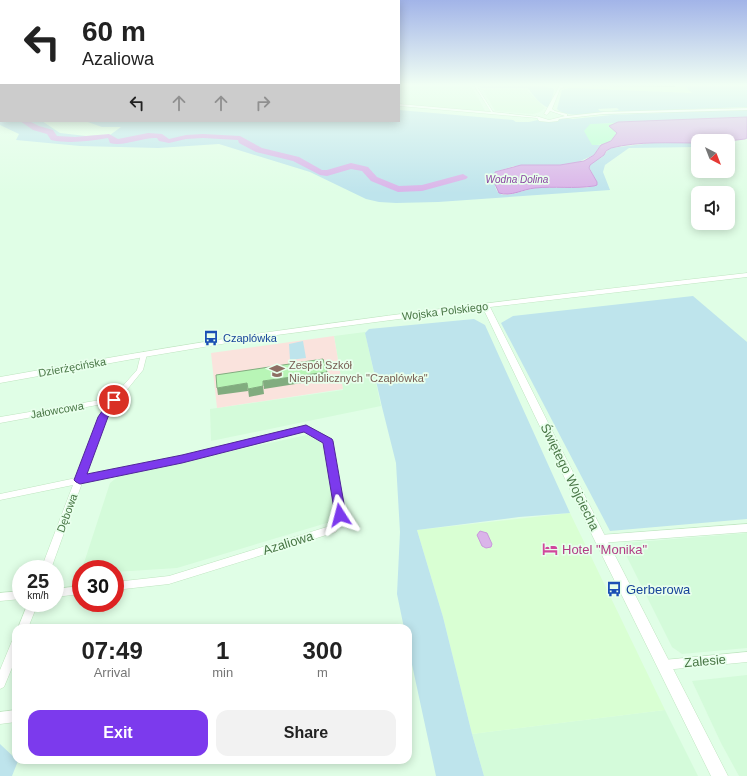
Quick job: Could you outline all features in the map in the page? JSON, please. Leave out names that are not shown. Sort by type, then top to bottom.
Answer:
[{"type":"street","name":"Wojska Polskiego","points":[[144,354],[269,334],[747,274]]},
{"type":"street","name":"Świętego Wojciecha","points":[[486,306],[600,539],[720,776]]},
{"type":"street","name":"Dzierżęcińska","points":[[0,380],[144,354]]},
{"type":"street","name":"Dębowa","points":[[49,560],[103,417],[114,400],[140,370],[144,354]]},
{"type":"street","name":"Jałowcowa","points":[[0,420],[114,400]]},
{"type":"street","name":"Azaliowa","points":[[80,480],[182,459],[306,428],[328,441],[340,515],[333,529],[169,580],[124,585]]},
{"type":"street","points":[[0,497],[80,480]]},
{"type":"street","points":[[600,539],[747,528]]},
{"type":"street","points":[[0,597],[12,596]]},
{"type":"street","points":[[25,624],[30,612]]},
{"type":"street","points":[[0,683],[12,654]]},
{"type":"street","name":"Zalesie","points":[[664,665],[747,657]]},
{"type":"street","points":[[0,718],[12,716]]},
{"type":"shaded area","points":[[657,121],[598,124],[592,145],[601,145],[594,155],[578,162],[560,165],[514,166],[495,172],[496,188],[502,195],[535,188],[584,188],[597,185],[597,182],[589,167],[590,164],[602,157],[611,148],[652,143],[691,143],[691,147],[629,148],[605,165],[603,172],[610,190],[438,202],[396,203],[379,202],[366,199],[310,172],[219,144],[158,148],[80,146],[16,140],[19,134],[0,125],[0,122],[44,122],[60,133],[86,136],[110,135],[121,127],[102,127],[88,122]]},
{"type":"shaded area","points":[[693,296],[747,342],[747,519],[610,531],[501,323],[513,316]]},
{"type":"shaded area","points":[[474,319],[485,325],[570,513],[519,517],[417,530],[443,617],[484,776],[436,776],[412,665],[412,624],[403,624],[397,594],[400,532],[396,463],[365,333],[369,329]]},
{"type":"shaded area","points":[[365,332],[381,406],[211,441],[210,409],[343,390],[334,336]]},
{"type":"shaded area","name":"Zespół Szkół Niepublicznych \"Czaplówka\"","points":[[334,336],[343,389],[217,408],[211,353]]},
{"type":"shaded area","points":[[303,341],[306,358],[290,360],[289,344]]},
{"type":"shaded area","points":[[307,435],[325,444],[336,514],[330,522],[177,568],[124,571],[124,560],[85,560],[110,483],[120,475]]},
{"type":"shaded area","points":[[570,513],[665,710],[472,734],[443,617],[417,530]]},
{"type":"shaded area","points":[[747,533],[747,648],[682,654],[672,647],[622,547],[625,543]]},
{"type":"shaded area","points":[[747,675],[747,776],[739,776],[721,743],[692,681]]},
{"type":"shaded area","points":[[665,710],[698,776],[484,776],[472,734]]},
{"type":"shaded area","points":[[0,744],[12,755],[12,764],[17,764],[12,776],[0,776]]},
{"type":"sand","points":[[617,123],[614,130],[617,133],[615,137],[610,142],[603,144],[592,145],[584,131],[590,124]]},
{"type":"water","name":"Wodna Dolina","points":[[638,121],[747,121],[747,138],[735,140],[735,134],[691,134],[691,143],[643,143],[611,148],[590,165],[589,168],[597,182],[597,185],[535,188],[508,194],[499,193],[495,184],[495,172],[521,165],[560,165],[584,161],[594,155],[601,145],[611,141],[617,133],[609,126],[618,122]]},
{"type":"water","points":[[480,531],[487,533],[492,544],[491,547],[486,548],[482,546],[477,535]]},
{"type":"building","points":[[323,359],[327,372],[263,381],[263,386],[248,389],[247,383],[217,388],[216,375]]},
{"type":"waterway","points":[[26,122],[36,128],[50,132],[54,138],[68,140],[109,136],[116,142],[148,135],[159,136],[162,139],[169,141],[186,137],[203,136],[240,138],[243,140],[242,141],[259,150],[296,159],[320,172],[327,173],[351,166],[365,169],[374,179],[398,189],[422,188],[463,177]]},
{"type":"place","name":"Czaplówka","points":[[211,338]]},
{"type":"place","name":"Zespół Szkół Niepublicznych \"Czaplówka\"","points":[[277,371]]},
{"type":"place","name":"Hotel \"Monika\"","points":[[550,549]]},
{"type":"place","name":"Gerberowa","points":[[614,589]]},
{"type":"route","points":[[114,400],[103,417],[80,480],[182,459],[306,428],[328,441],[340,515]]}]
